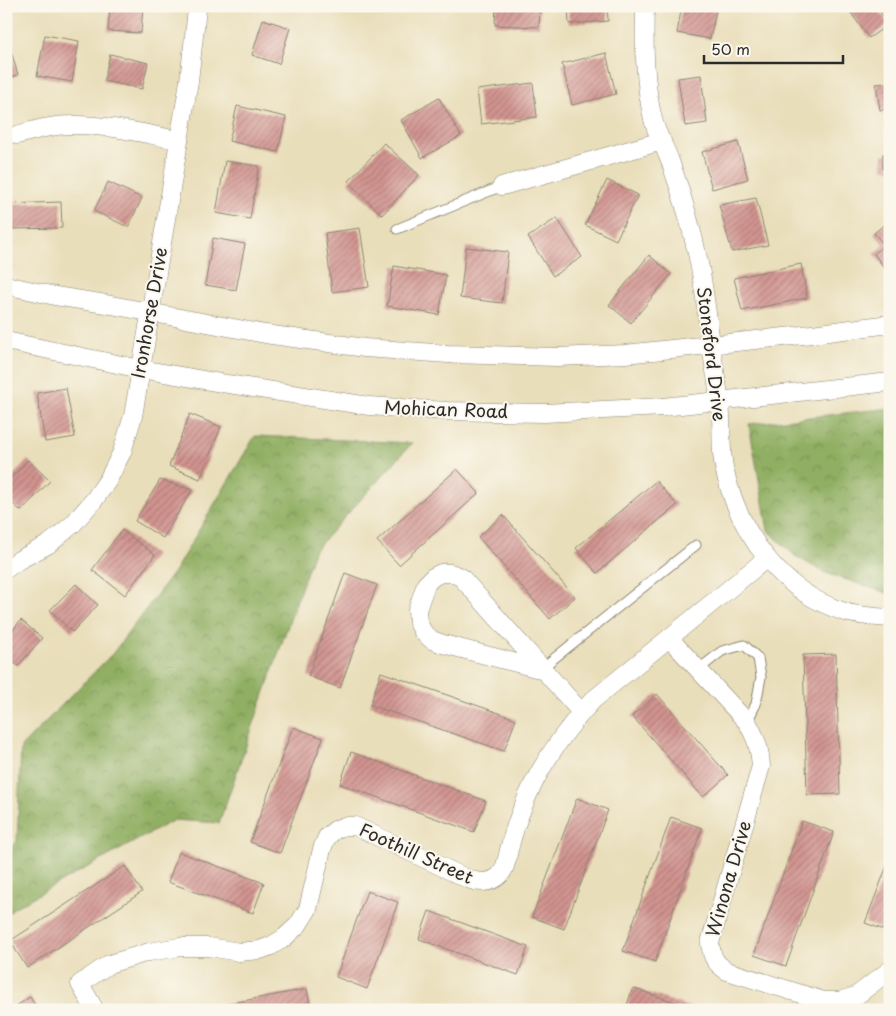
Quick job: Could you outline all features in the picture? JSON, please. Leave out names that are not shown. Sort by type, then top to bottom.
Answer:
[{"type":"street","name":"Ironhorse Drive","points":[[6,569],[18,560],[49,544],[73,524],[108,480],[122,452],[133,416],[189,81],[196,6]]},
{"type":"street","name":"Stoneford Drive","points":[[645,6],[644,42],[647,86],[653,121],[670,160],[687,211],[699,263],[721,416],[721,445],[725,474],[736,508],[750,534],[767,558],[800,590],[822,603],[846,612],[871,617],[890,618]]},
{"type":"street","points":[[17,135],[43,128],[70,125],[97,126],[179,140]]},
{"type":"street","points":[[502,186],[662,141]]},
{"type":"street","points":[[6,285],[55,296],[274,335],[365,348],[448,354],[558,357],[625,354],[890,324]]},
{"type":"street","name":"Mohican Road","points":[[6,341],[215,382],[369,406],[447,411],[544,413],[663,407],[890,382]]},
{"type":"street","name":"Foothill Street","points":[[95,1010],[80,984],[109,964],[149,952],[179,947],[239,952],[260,950],[284,938],[298,925],[308,909],[326,837],[334,830],[344,826],[355,826],[478,883],[490,881],[499,876],[505,867],[521,810],[536,776],[581,712],[593,700],[767,558]]},
{"type":"street","points":[[542,668],[502,660],[432,640],[423,632],[418,622],[417,610],[426,584],[433,577],[440,574],[451,573],[460,577],[542,668],[581,712]]},
{"type":"street","name":"Winona Drive","points":[[669,638],[747,722],[756,738],[761,756],[761,766],[710,943],[712,955],[718,964],[727,971],[824,1001],[839,1001],[856,996],[890,970]]},
{"type":"lane","points":[[397,229],[502,186]]},
{"type":"lane","points":[[542,668],[696,545]]},
{"type":"lane","points":[[698,670],[722,651],[744,645],[758,658],[761,677],[756,704],[747,722]]},
{"type":"green space","points":[[890,408],[890,594],[823,572],[794,555],[768,530],[749,424]]},
{"type":"green space","points":[[255,436],[412,443],[314,551],[219,823],[174,820],[15,907],[6,916],[6,852],[17,842],[21,747],[113,653],[174,572]]},
{"type":"building","points":[[110,6],[143,6],[141,33],[108,31]]},
{"type":"building","points":[[496,6],[540,6],[539,27],[495,25]]},
{"type":"building","points":[[568,6],[607,6],[608,21],[569,24]]},
{"type":"building","points":[[682,6],[717,6],[710,39],[677,33]]},
{"type":"building","points":[[846,6],[876,6],[889,24],[869,38]]},
{"type":"building","points":[[263,19],[290,28],[279,64],[252,55]]},
{"type":"building","points":[[45,35],[79,41],[72,82],[37,76]]},
{"type":"building","points":[[9,44],[18,75],[6,79],[6,45]]},
{"type":"building","points":[[606,53],[616,94],[572,105],[562,64]]},
{"type":"building","points":[[110,54],[148,63],[142,89],[104,81]]},
{"type":"building","points":[[701,75],[707,123],[685,126],[678,78]]},
{"type":"building","points":[[533,83],[537,117],[481,124],[477,90]]},
{"type":"building","points":[[890,83],[890,109],[880,110],[876,84]]},
{"type":"building","points":[[439,98],[461,136],[422,158],[401,120]]},
{"type":"building","points":[[237,106],[286,117],[278,152],[229,141]]},
{"type":"building","points":[[738,142],[748,179],[712,189],[702,152]]},
{"type":"building","points":[[384,143],[419,175],[382,215],[348,182]]},
{"type":"building","points":[[883,154],[890,154],[890,169],[883,169]]},
{"type":"building","points":[[225,161],[259,166],[250,219],[216,213]]},
{"type":"building","points":[[607,180],[638,195],[616,240],[585,225]]},
{"type":"building","points":[[108,182],[142,198],[128,227],[94,211]]},
{"type":"building","points":[[756,198],[768,245],[732,252],[719,205]]},
{"type":"building","points":[[61,202],[62,228],[10,229],[9,204]]},
{"type":"building","points":[[557,218],[582,257],[553,276],[528,237]]},
{"type":"building","points":[[890,220],[890,268],[887,271],[874,254],[884,245],[874,233]]},
{"type":"building","points":[[360,228],[369,287],[332,292],[325,233]]},
{"type":"building","points":[[213,238],[245,244],[236,290],[205,285]]},
{"type":"building","points":[[466,247],[508,252],[502,303],[460,298]]},
{"type":"building","points":[[649,255],[671,274],[631,323],[609,305]]},
{"type":"building","points":[[801,264],[807,298],[742,311],[734,278]]},
{"type":"building","points":[[394,266],[446,275],[439,315],[387,306]]},
{"type":"building","points":[[66,388],[75,437],[45,442],[37,393]]},
{"type":"building","points":[[190,414],[221,427],[200,479],[169,466]]},
{"type":"building","points":[[28,460],[50,481],[21,511],[6,497],[6,483]]},
{"type":"building","points":[[457,469],[479,493],[399,565],[377,541]]},
{"type":"building","points":[[160,480],[192,490],[163,538],[135,521]]},
{"type":"building","points":[[656,481],[677,505],[597,573],[576,548]]},
{"type":"building","points":[[503,515],[575,597],[550,619],[478,537]]},
{"type":"building","points":[[122,530],[155,555],[125,595],[92,570]]},
{"type":"building","points":[[345,573],[377,585],[340,688],[308,676]]},
{"type":"building","points":[[76,584],[98,605],[72,632],[50,610]]},
{"type":"building","points":[[21,620],[42,638],[18,666],[6,656],[6,638]]},
{"type":"building","points":[[836,654],[840,794],[807,795],[803,655]]},
{"type":"building","points":[[381,672],[516,719],[504,751],[370,705]]},
{"type":"building","points":[[657,694],[728,775],[703,797],[632,716]]},
{"type":"building","points":[[293,727],[323,738],[280,853],[250,842]]},
{"type":"building","points":[[351,752],[486,801],[474,832],[340,784]]},
{"type":"building","points":[[577,798],[608,810],[564,929],[532,917]]},
{"type":"building","points":[[671,817],[702,828],[655,962],[623,951]]},
{"type":"building","points":[[802,821],[834,832],[786,966],[754,955]]},
{"type":"building","points":[[179,852],[264,883],[253,913],[168,882]]},
{"type":"building","points":[[890,858],[890,932],[865,923]]},
{"type":"building","points":[[125,866],[142,892],[27,968],[10,941]]},
{"type":"building","points":[[367,891],[398,902],[367,989],[336,977]]},
{"type":"building","points":[[429,911],[528,947],[518,975],[419,939]]},
{"type":"building","points":[[633,988],[695,1009],[695,1010],[625,1010]]},
{"type":"building","points":[[307,989],[311,1010],[200,1010],[200,1009]]},
{"type":"building","points":[[30,997],[38,1010],[10,1010]]}]
